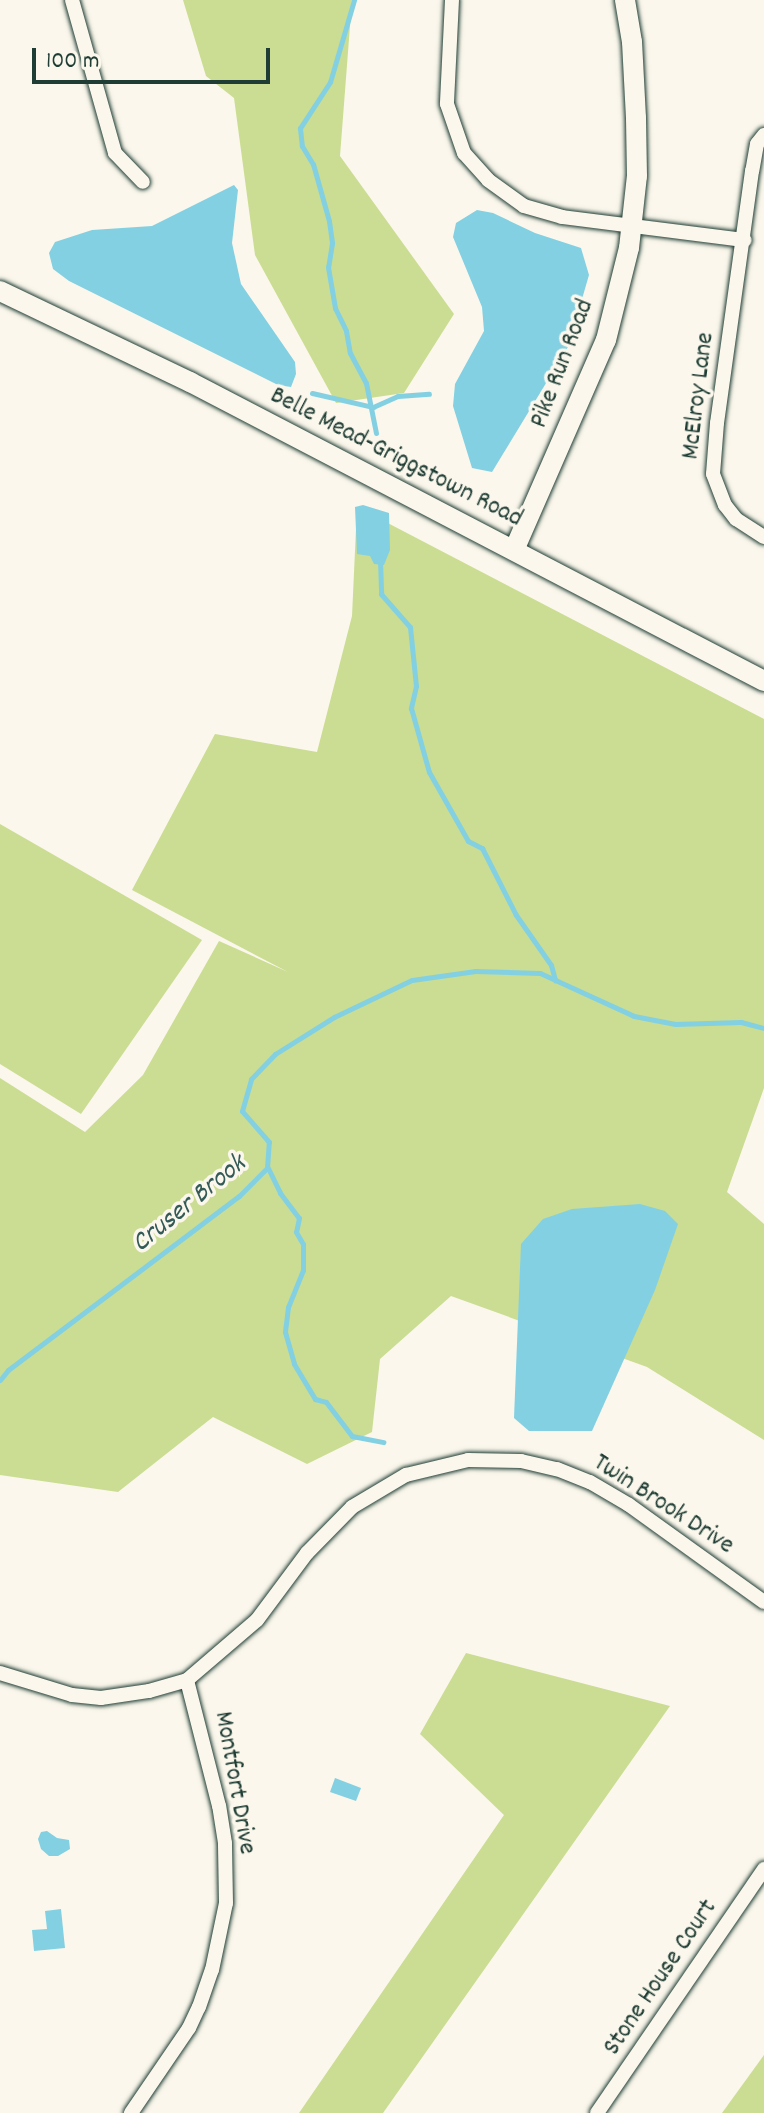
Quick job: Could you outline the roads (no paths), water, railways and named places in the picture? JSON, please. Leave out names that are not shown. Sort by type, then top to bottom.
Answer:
[{"type":"street","points":[[72,0],[115,153],[143,182]]},
{"type":"street","points":[[452,0],[447,104],[464,153],[488,180],[524,206],[562,217],[745,240]]},
{"type":"street","name":"Pike Run Road","points":[[515,548],[606,340],[629,248],[637,176],[632,42],[625,0]]},
{"type":"street","name":"McElroy Lane","points":[[764,135],[757,144],[752,171],[745,240],[717,423],[713,474],[725,505],[736,519],[764,537]]},
{"type":"street","name":"Belle Mead-Griggstown Road","points":[[0,291],[190,382],[515,548],[764,681]]},
{"type":"street","name":"Twin Brook Drive","points":[[187,1680],[257,1620],[307,1553],[336,1521],[369,1494],[426,1468],[485,1459],[539,1464],[590,1482],[629,1505],[764,1602]]},
{"type":"street","points":[[0,1673],[72,1695],[101,1698],[149,1691],[187,1680]]},
{"type":"street","name":"Montfort Drive","points":[[131,2113],[189,2028],[199,2007],[212,1970],[226,1903],[225,1843],[219,1806],[187,1680]]},
{"type":"street","name":"Stone House Court","points":[[597,2113],[764,1869]]},
{"type":"water","points":[[234,185],[238,190],[232,243],[241,284],[295,362],[296,374],[291,387],[278,385],[69,281],[53,269],[49,253],[55,242],[92,230],[152,226]]},
{"type":"water","points":[[477,210],[493,213],[535,233],[581,248],[589,275],[568,347],[492,472],[472,468],[453,406],[455,384],[484,331],[482,307],[453,237],[456,223]]},
{"type":"water","points":[[363,505],[389,513],[390,550],[384,565],[374,564],[370,556],[357,554],[355,507]]},
{"type":"water","points":[[640,1204],[665,1211],[678,1224],[655,1290],[592,1431],[529,1431],[514,1418],[521,1244],[543,1219],[572,1209]]},
{"type":"water","points":[[335,1778],[361,1788],[356,1801],[330,1792]]},
{"type":"water","points":[[47,1831],[57,1838],[69,1840],[70,1849],[58,1856],[49,1856],[41,1849],[38,1839],[41,1832]]},
{"type":"water","points":[[61,1909],[65,1948],[34,1951],[32,1930],[47,1929],[45,1911]]},
{"type":"waterway","points":[[354,0],[330,82],[300,128],[302,146],[313,164],[329,221],[332,243],[328,267],[335,308],[346,331],[350,353],[366,383],[376,433]]},
{"type":"waterway","points":[[312,393],[373,407],[398,396],[429,394]]},
{"type":"waterway","points":[[380,560],[381,594],[410,627],[416,686],[411,708],[429,772],[468,841],[482,848],[516,915],[551,965],[555,980]]},
{"type":"waterway","name":"Cruser Brook","points":[[0,1380],[8,1370],[239,1196],[267,1168],[269,1142],[242,1111],[251,1079],[275,1054],[334,1017],[412,980],[475,971],[540,973],[634,1016],[675,1024],[741,1022],[764,1028]]},
{"type":"waterway","points":[[268,1168],[280,1193],[299,1218],[296,1232],[303,1244],[303,1270],[288,1307],[285,1332],[294,1364],[315,1399],[326,1402],[352,1436],[383,1442]]}]
